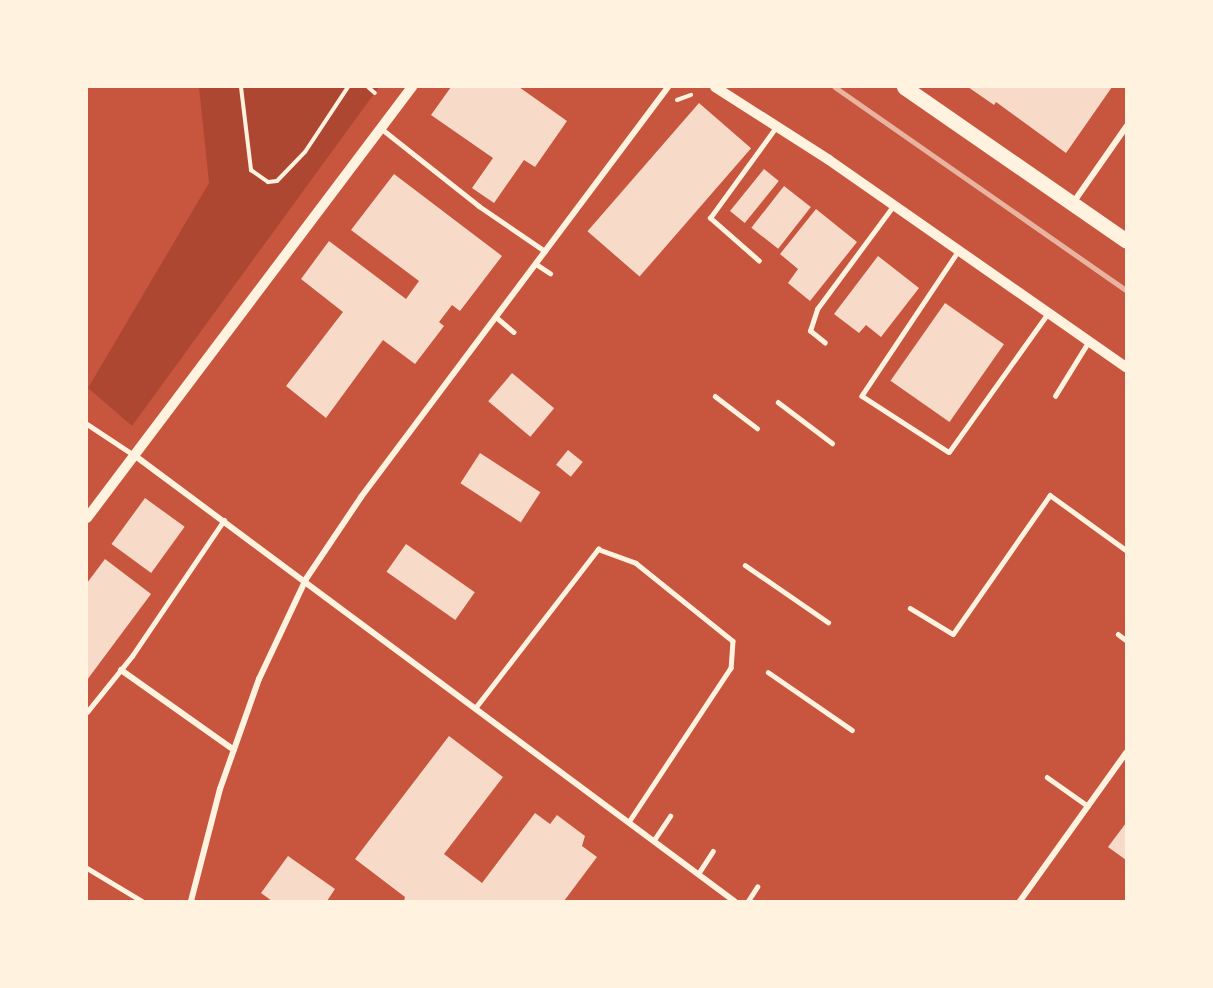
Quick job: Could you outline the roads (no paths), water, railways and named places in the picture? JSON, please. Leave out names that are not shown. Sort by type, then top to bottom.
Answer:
[{"type":"main road","points":[[904,87],[1126,241]]},
{"type":"street","points":[[87,518],[412,87]]},
{"type":"street","points":[[191,901],[234,750],[259,679],[306,579],[361,497],[668,87]]},
{"type":"street","points":[[715,87],[894,205],[1126,367]]},
{"type":"street","points":[[1073,204],[1126,127]]},
{"type":"street","points":[[134,455],[306,579],[735,901]]},
{"type":"street","points":[[121,670],[234,750]]},
{"type":"street","points":[[1020,901],[1126,753]]},
{"type":"lane","points":[[759,261],[710,218],[776,126]]},
{"type":"lane","points":[[381,128],[479,206],[545,251]]},
{"type":"lane","points":[[825,343],[810,331],[818,309],[894,205]]},
{"type":"lane","points":[[959,250],[862,396],[949,452],[1048,313]]},
{"type":"lane","points":[[536,264],[550,273]]},
{"type":"lane","points":[[496,317],[514,332]]},
{"type":"lane","points":[[1054,396],[1089,341]]},
{"type":"lane","points":[[715,396],[757,428]]},
{"type":"lane","points":[[778,402],[832,443]]},
{"type":"lane","points":[[87,424],[134,455]]},
{"type":"lane","points":[[910,608],[953,634],[1050,495],[1126,550]]},
{"type":"lane","points":[[87,712],[121,670],[224,520]]},
{"type":"lane","points":[[476,707],[598,549],[636,563],[733,641],[731,668],[629,822]]},
{"type":"lane","points":[[745,565],[828,622]]},
{"type":"lane","points":[[1118,634],[1126,640]]},
{"type":"lane","points":[[768,672],[852,730]]},
{"type":"lane","points":[[1047,777],[1088,806]]},
{"type":"lane","points":[[654,840],[670,816]]},
{"type":"lane","points":[[698,874],[713,851]]},
{"type":"lane","points":[[87,868],[142,901]]},
{"type":"lane","points":[[748,901],[757,887]]},
{"type":"railway","points":[[835,87],[1126,290]]}]
